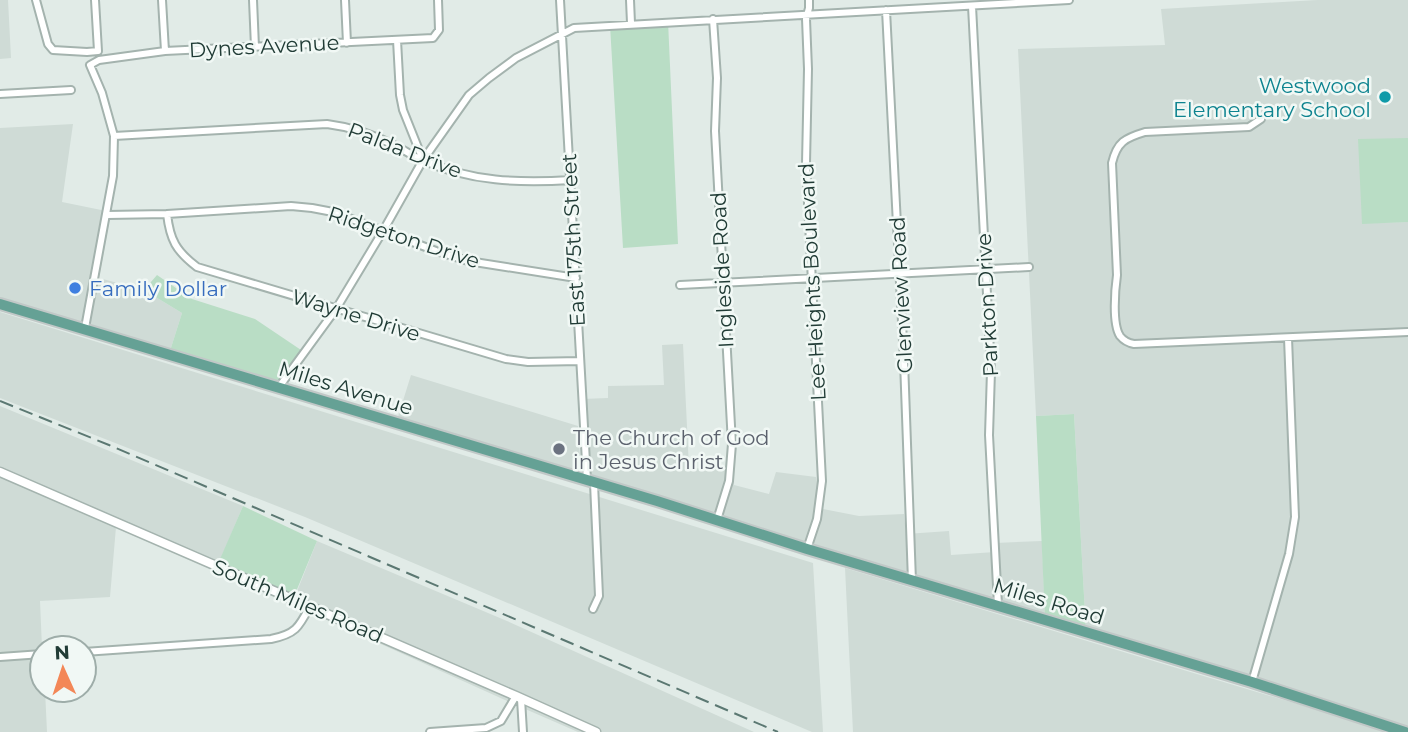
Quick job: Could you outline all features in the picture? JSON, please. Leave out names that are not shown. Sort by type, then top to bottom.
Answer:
[{"type":"main road","name":"Miles Avenue","points":[[0,304],[681,509]]},
{"type":"main road","name":"Miles Road","points":[[681,509],[1252,682],[1405,732]]},
{"type":"street","points":[[36,0],[52,50],[98,51]]},
{"type":"street","points":[[95,0],[99,60]]},
{"type":"street","points":[[162,0],[165,51]]},
{"type":"street","points":[[253,0],[255,47]]},
{"type":"street","points":[[345,0],[347,43]]},
{"type":"street","name":"Dynes Avenue","points":[[114,136],[102,93],[90,65],[99,60],[165,51],[433,38],[439,30],[438,0]]},
{"type":"street","name":"East 175th Street","points":[[560,0],[580,361],[599,596],[593,609]]},
{"type":"street","points":[[630,0],[632,23]]},
{"type":"street","name":"Lee Heights Boulevard","points":[[807,549],[817,519],[822,481],[806,163],[809,0]]},
{"type":"street","points":[[897,0],[898,9]]},
{"type":"street","points":[[279,387],[335,309],[423,160],[470,95],[516,58],[574,28],[1069,0]]},
{"type":"street","name":"Parkton Drive","points":[[972,6],[991,371],[989,435],[998,605]]},
{"type":"street","name":"Glenview Road","points":[[886,10],[912,580]]},
{"type":"street","name":"Ingleside Road","points":[[713,19],[717,78],[715,131],[732,444],[729,481],[717,520]]},
{"type":"street","points":[[397,40],[403,110],[423,160]]},
{"type":"street","points":[[0,94],[71,90]]},
{"type":"street","points":[[1261,119],[1249,127],[1145,132],[1121,142],[1115,150],[1112,163],[1119,334],[1124,340],[1134,344],[1408,332]]},
{"type":"street","name":"Palda Drive","points":[[114,136],[327,124],[366,132],[423,160],[463,173],[503,181],[571,180]]},
{"type":"street","points":[[85,328],[113,176],[114,136]]},
{"type":"street","name":"Ridgeton Drive","points":[[107,215],[291,206],[312,208],[333,212],[468,261],[576,278]]},
{"type":"street","name":"Wayne Drive","points":[[167,214],[169,233],[175,246],[197,267],[506,359],[527,362],[580,361]]},
{"type":"street","points":[[680,285],[1029,267]]},
{"type":"street","points":[[1252,682],[1289,554],[1295,517],[1289,338]]},
{"type":"street","name":"South Miles Road","points":[[0,472],[596,732]]},
{"type":"street","points":[[98,651],[271,639],[284,636],[299,627],[310,606]]},
{"type":"street","points":[[0,657],[28,655]]},
{"type":"street","points":[[430,732],[486,728],[501,721],[519,697]]},
{"type":"street","points":[[519,697],[523,732]]},
{"type":"shaded area","points":[[0,0],[8,0],[11,58],[0,59]]},
{"type":"shaded area","points":[[1317,0],[1408,0],[1408,138],[1362,223],[1408,222],[1408,732],[1086,632],[1074,414],[1036,416],[1018,49],[1165,45],[1161,9]]},
{"type":"shaded area","points":[[73,124],[62,202],[111,212],[99,278],[144,290],[182,313],[169,354],[0,304],[0,128]]},
{"type":"shaded area","points":[[0,312],[813,563],[823,732],[812,732],[305,517],[0,398]]},
{"type":"shaded area","points":[[683,344],[689,468],[734,470],[734,485],[769,494],[776,472],[816,477],[823,509],[859,516],[904,514],[906,534],[949,531],[951,555],[995,552],[995,543],[1042,541],[1045,619],[587,481],[582,399],[608,398],[608,386],[664,385],[662,345]]},
{"type":"shaded area","points":[[411,375],[578,426],[581,475],[397,420]]},
{"type":"shaded area","points":[[0,406],[243,506],[216,570],[116,527],[110,597],[40,601],[41,634],[28,634],[28,704],[46,704],[47,732],[0,732]]},
{"type":"shaded area","points":[[317,541],[507,621],[754,732],[578,732],[516,705],[292,604]]},
{"type":"shaded area","points":[[845,568],[1117,650],[1391,732],[853,732]]},
{"type":"green space","points":[[668,21],[678,244],[623,248],[610,25]]},
{"type":"green space","points":[[1408,138],[1408,222],[1362,224],[1358,139]]},
{"type":"green space","points":[[157,275],[192,299],[255,319],[304,352],[279,387],[169,354],[182,313],[144,290]]},
{"type":"green space","points":[[1074,414],[1086,632],[1045,619],[1036,416]]},
{"type":"green space","points":[[243,506],[317,541],[293,599],[217,566]]},
{"type":"railway","points":[[0,401],[109,445],[778,732]]},
{"type":"place","name":"Westwood Elementary School","points":[[1385,97]]},
{"type":"place","name":"Family Dollar","points":[[75,288]]},
{"type":"place","name":"The Church of God in Jesus Christ","points":[[559,449]]}]
